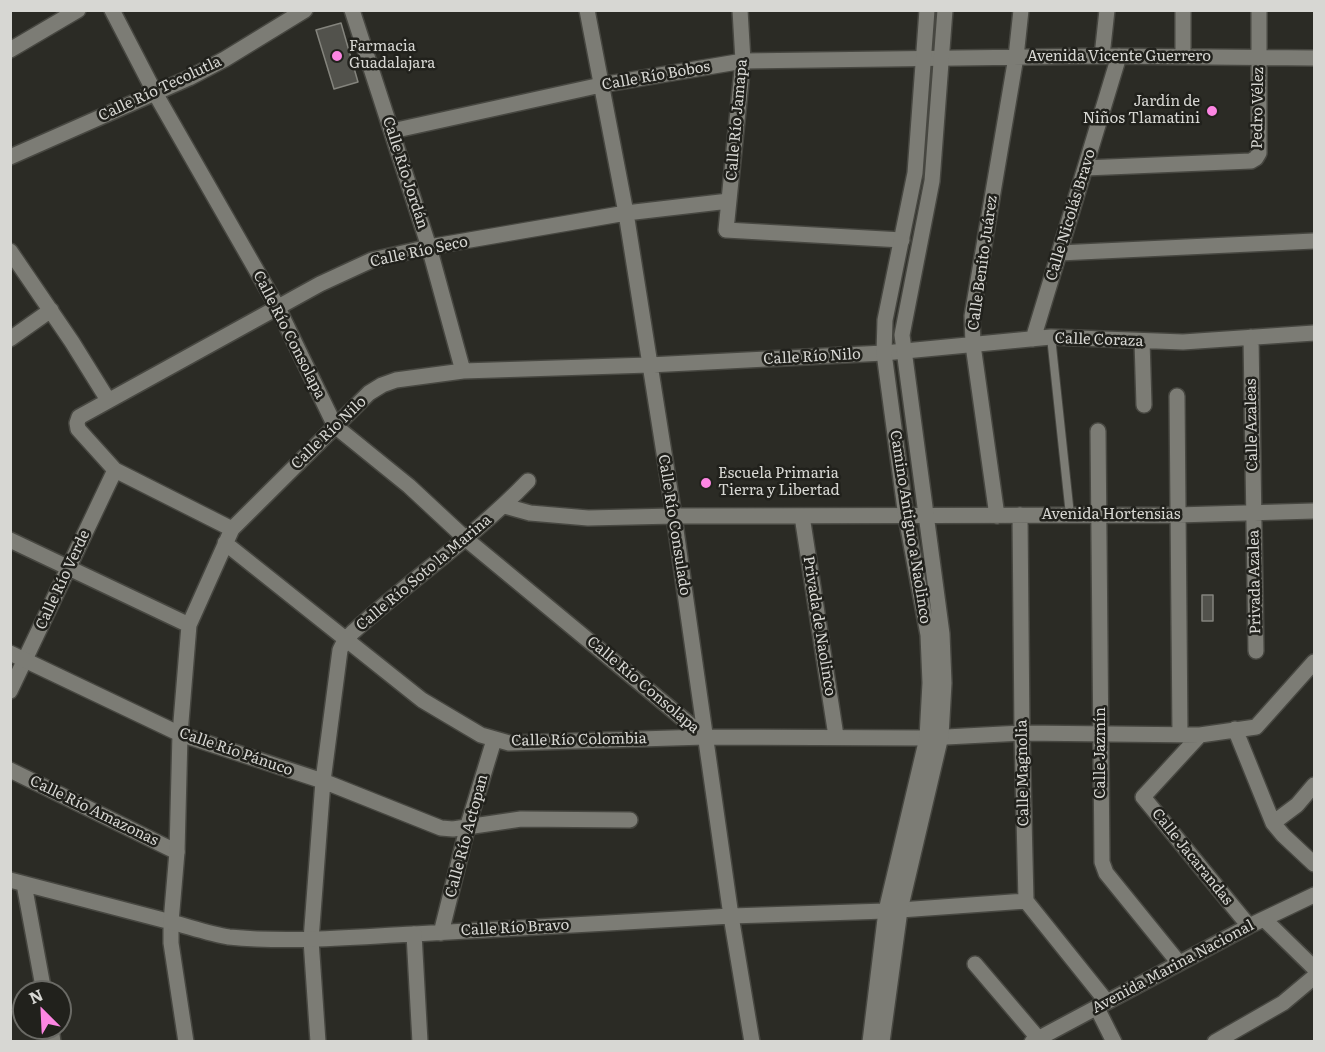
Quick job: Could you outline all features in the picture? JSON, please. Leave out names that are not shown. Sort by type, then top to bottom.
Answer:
[{"type":"street","points":[[10,50],[78,10]]},
{"type":"street","name":"Calle Río Consolapa","points":[[112,10],[155,93],[279,308],[335,426],[409,486],[466,539],[705,737]]},
{"type":"street","name":"Calle Río Tecolutla","points":[[10,158],[225,59],[305,10]]},
{"type":"street","name":"Calle Río Jordán","points":[[352,10],[429,248],[463,371]]},
{"type":"street","name":"Calle Río Consulado","points":[[587,10],[626,213],[674,516],[731,916],[752,1041]]},
{"type":"street","name":"Calle Río Jamapa","points":[[740,10],[743,61],[726,230],[902,240]]},
{"type":"street","name":"Camino Antiguo a Naolinco","points":[[927,10],[915,172],[885,320],[884,353],[906,517],[928,635],[934,737]]},
{"type":"street","name":"Camino Antiguo a Naolinco","points":[[870,1041],[893,911],[934,737],[944,683],[942,634],[902,351],[904,320],[932,181],[945,10]]},
{"type":"street","name":"Calle Benito Juárez","points":[[997,516],[973,345],[972,316],[1016,57],[1021,10]]},
{"type":"street","points":[[1102,56],[1107,10]]},
{"type":"street","points":[[1183,10],[1183,56]]},
{"type":"street","name":"Pedro Vélez","points":[[1085,168],[1251,161],[1256,158],[1259,153],[1259,10]]},
{"type":"street","name":"Calle Nicolás Bravo","points":[[1033,339],[1119,56]]},
{"type":"street","name":"Calle Río Bobos","points":[[392,130],[601,85],[743,61],[924,57]]},
{"type":"street","name":"Avenida Vicente Guerrero","points":[[924,57],[1314,58]]},
{"type":"street","name":"Calle Río Seco","points":[[115,470],[78,429],[76,423],[79,417],[357,266],[397,254],[626,213],[729,201]]},
{"type":"street","points":[[1059,253],[1314,241]]},
{"type":"street","points":[[10,251],[51,310],[108,400]]},
{"type":"street","points":[[10,339],[51,310]]},
{"type":"street","name":"Calle Coraza","points":[[884,353],[1051,337],[1184,342],[1314,333]]},
{"type":"street","name":"Calle Azaleas","points":[[1251,338],[1254,513]]},
{"type":"street","points":[[1142,341],[1144,405]]},
{"type":"street","name":"Calle Río Nilo","points":[[186,1041],[173,963],[171,922],[177,852],[180,734],[189,625],[232,529],[335,426],[369,393],[382,385],[410,377],[463,371],[649,365],[884,353]]},
{"type":"street","points":[[1177,396],[1180,734]]},
{"type":"street","name":"Calle Jazmín","points":[[1098,431],[1102,862],[1106,873],[1179,963]]},
{"type":"street","points":[[115,470],[232,529]]},
{"type":"street","name":"Calle Río Verde","points":[[10,691],[115,470]]},
{"type":"street","points":[[505,506],[528,481]]},
{"type":"street","name":"Calle Río Soto la Marina","points":[[318,1041],[311,940],[323,781],[338,662],[345,640],[362,623],[505,506],[530,513],[588,518],[906,517]]},
{"type":"street","name":"Avenida Hortensias","points":[[906,517],[1177,515],[1314,511]]},
{"type":"street","name":"Privada Azalea","points":[[1254,513],[1256,651]]},
{"type":"street","name":"Privada de Naolinco","points":[[802,516],[836,736]]},
{"type":"street","name":"Calle Magnolia","points":[[1020,516],[1026,901]]},
{"type":"street","points":[[10,540],[189,625]]},
{"type":"street","name":"Calle Río Colombia","points":[[225,543],[422,700],[468,728],[494,740],[526,743],[705,737],[934,737],[1022,733],[1200,735],[1256,727],[1314,662]]},
{"type":"street","name":"Calle Río Pánuco","points":[[10,653],[180,734],[323,781],[435,826],[453,829],[521,819],[630,820]]},
{"type":"street","points":[[1235,729],[1273,823],[1314,864]]},
{"type":"street","name":"Calle Jacarandas","points":[[1200,735],[1143,797],[1249,926]]},
{"type":"street","name":"Calle Río Actopan","points":[[441,933],[468,825],[494,740]]},
{"type":"street","name":"Calle Río Amazonas","points":[[10,770],[177,852]]},
{"type":"street","points":[[1298,805],[1314,785]]},
{"type":"street","points":[[1273,823],[1298,805],[1314,798]]},
{"type":"street","points":[[17,882],[41,980]]},
{"type":"street","name":"Calle Río Bravo","points":[[17,882],[227,936],[311,940],[731,916],[893,911],[1026,901]]},
{"type":"street","name":"Avenida Marina Nacional","points":[[1035,1040],[1249,926],[1314,895]]},
{"type":"street","points":[[1026,901],[1102,1005],[1113,1041]]},
{"type":"street","name":"Camino Antiguo a Naolinco","points":[[882,1041],[893,911]]},
{"type":"street","points":[[1264,919],[1314,968]]},
{"type":"street","points":[[414,934],[420,1041]]},
{"type":"street","points":[[975,964],[1035,1040]]},
{"type":"street","points":[[1215,1041],[1233,1037],[1283,1003],[1314,977]]},
{"type":"lane","points":[[1051,337],[1070,515]]},
{"type":"building","name":"Farmacia Guadalajara","points":[[341,23],[358,82],[334,89],[316,30]]},
{"type":"building","points":[[1202,595],[1213,595],[1213,621],[1202,621]]},
{"type":"place","name":"Farmacia Guadalajara","points":[[337,56]]},
{"type":"place","name":"Jardín de Niños Tlamatini","points":[[1212,111]]},
{"type":"place","name":"Escuela Primaria Tierra y Libertad","points":[[706,483]]}]
